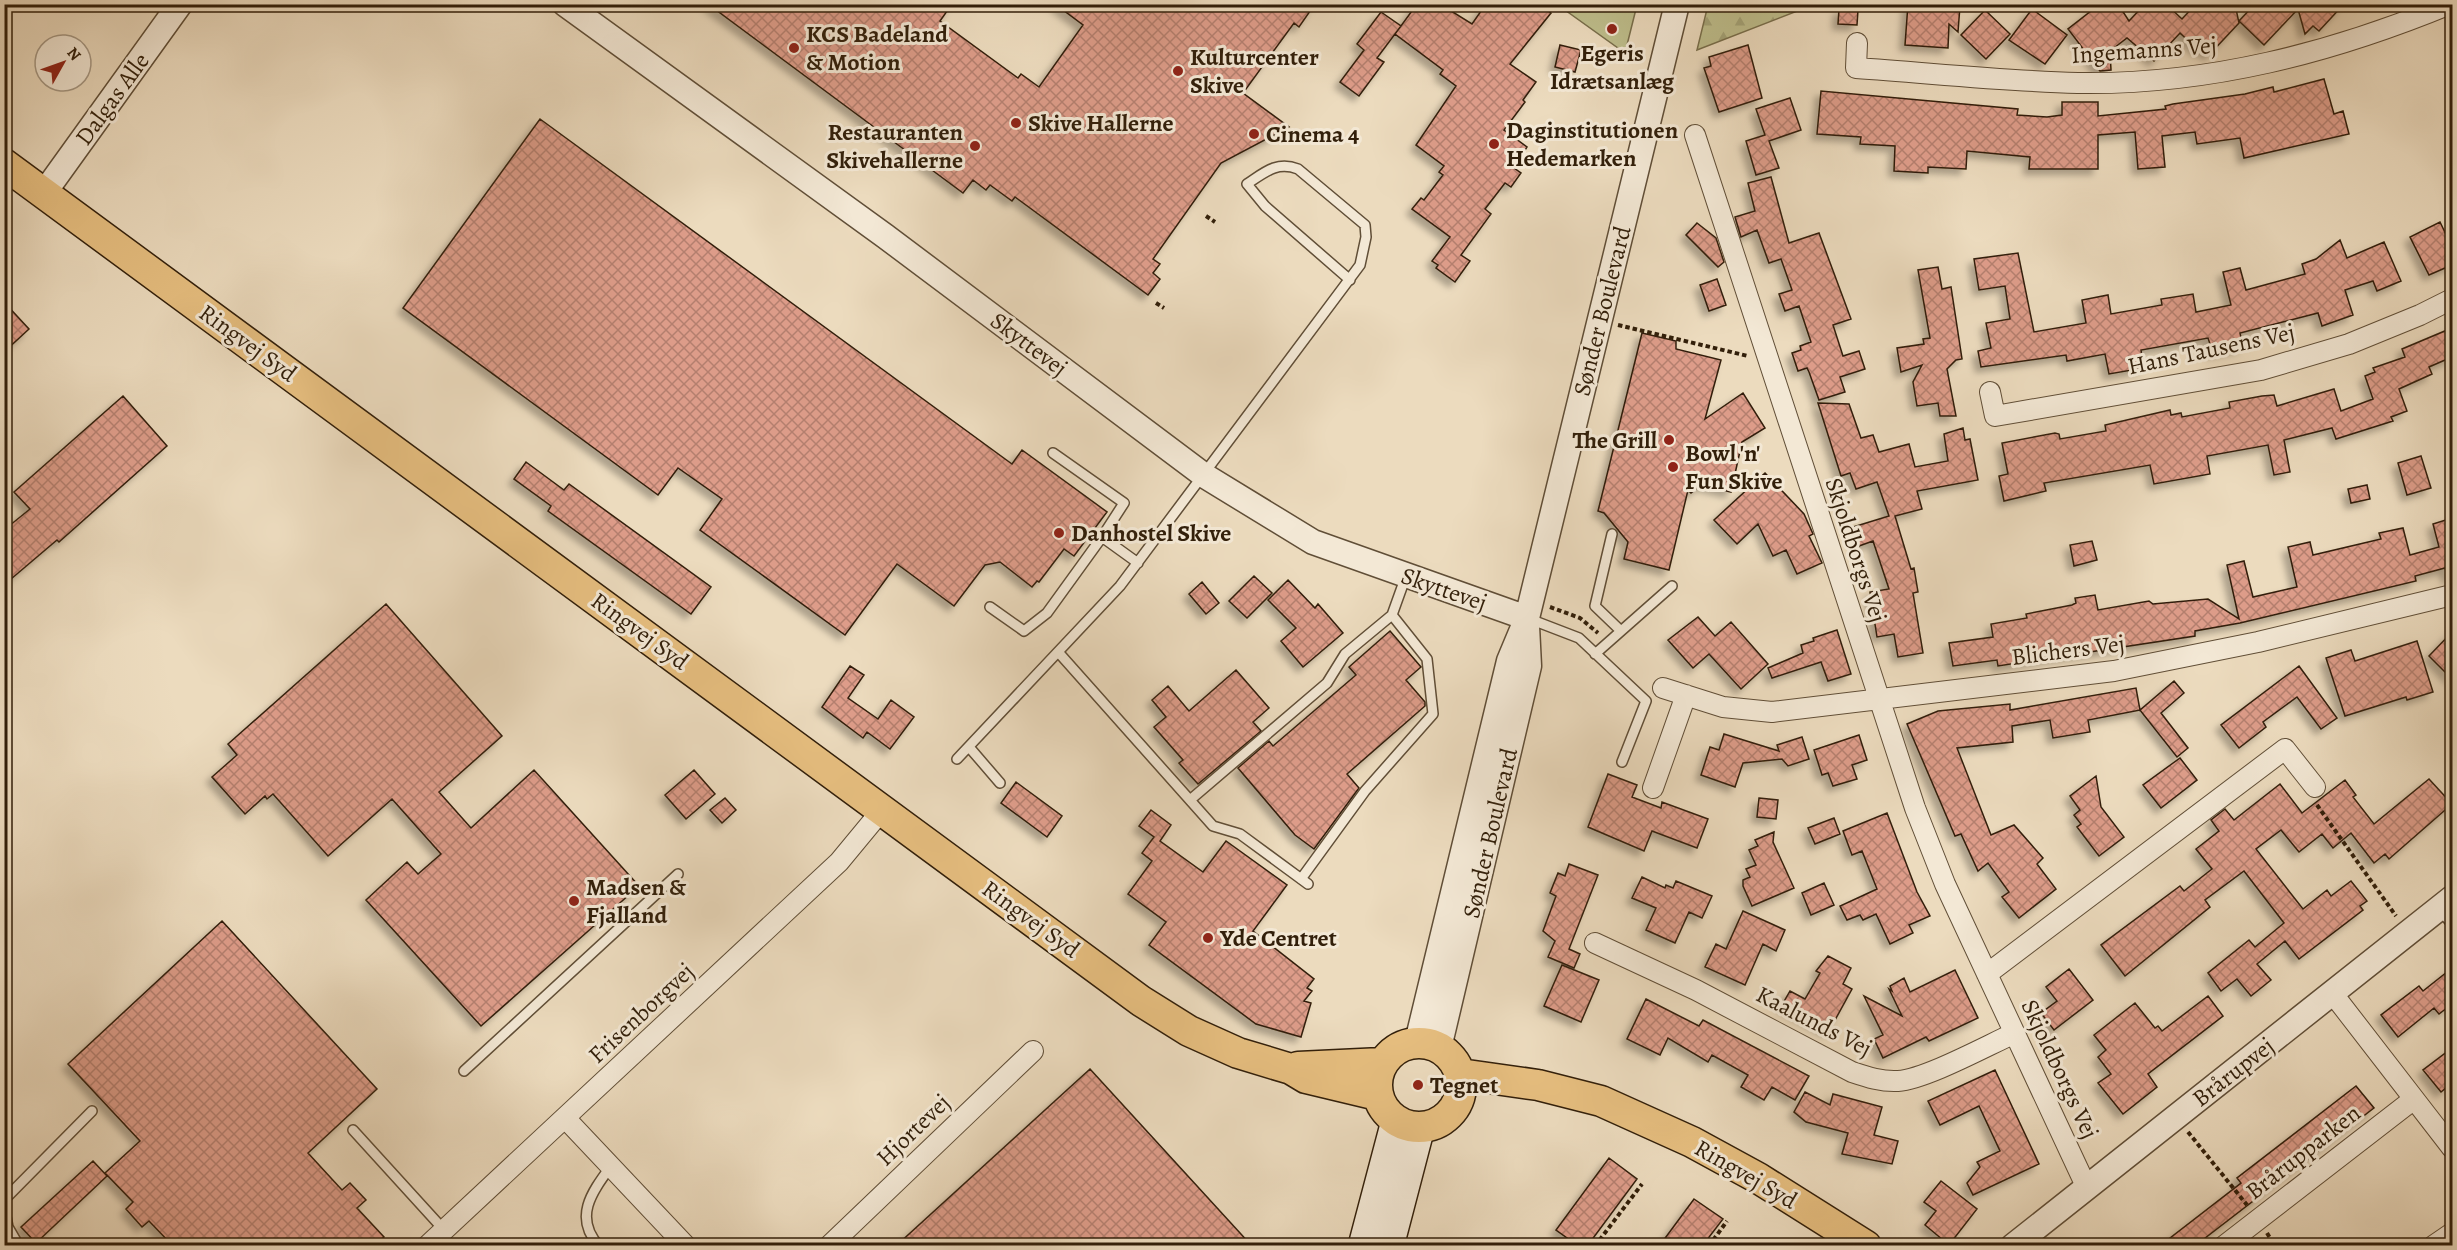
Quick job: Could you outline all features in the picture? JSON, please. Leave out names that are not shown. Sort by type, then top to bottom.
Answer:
[{"type":"main road","name":"Ringvej Syd","points":[[4,164],[1141,1000],[1189,1031],[1238,1053],[1291,1069],[1306,1078],[1377,1095]]},
{"type":"main road","points":[[1428,1045],[1449,1054],[1460,1086],[1445,1119],[1408,1124],[1387,1114],[1377,1095],[1377,1073],[1382,1063],[1397,1048],[1428,1045]]},
{"type":"main road","name":"Ringvej Syd","points":[[1291,1069],[1306,1065],[1382,1063]]},
{"type":"main road","name":"Ringvej Syd","points":[[1460,1086],[1621,1112],[1692,1142],[1758,1178],[1866,1245]]},
{"type":"main road","points":[[1362,1245],[1408,1124]]},
{"type":"main road","points":[[1390,1245],[1408,1124]]},
{"type":"street","name":"Dalgas Alle","points":[[44,194],[180,4]]},
{"type":"street","name":"Skyttevej","points":[[565,4],[885,236],[1205,476],[1313,542],[1527,618]]},
{"type":"street","name":"Sønder Boulevard","points":[[1428,1045],[1509,662],[1527,618],[1677,4]]},
{"type":"street","name":"Ingemanns Vej","points":[[1857,43],[1856,68],[2079,82],[2166,79],[2252,67],[2328,49],[2383,32],[2450,4]]},
{"type":"street","name":"Skjoldborgs Vej","points":[[1695,135],[1877,699],[1915,808],[1945,884],[2086,1186]]},
{"type":"street","name":"Hans Tausens Vej","points":[[1990,392],[1995,416],[2261,370],[2349,344],[2420,315],[2452,299]]},
{"type":"street","name":"Blichers Vej","points":[[1663,688],[1723,707],[1772,712],[2114,671],[2270,640],[2452,595]]},
{"type":"street","points":[[1653,788],[1686,695]]},
{"type":"street","points":[[1987,974],[2285,749],[2315,787]]},
{"type":"street","name":"Frisenborgvej","points":[[427,1245],[566,1119],[839,862],[882,810]]},
{"type":"street","name":"Brårupvej","points":[[2013,1245],[2409,934],[2448,910]]},
{"type":"street","name":"Kaalunds Vej","points":[[1595,943],[1696,990],[1852,1072],[1873,1079],[1897,1081],[1915,1077],[2015,1033]]},
{"type":"street","points":[[2333,994],[2452,1148]]},
{"type":"street","name":"Hjortevej","points":[[829,1245],[1033,1052]]},
{"type":"street","name":"Brårupparken","points":[[2223,1245],[2414,1099]]},
{"type":"street","points":[[566,1119],[686,1245]]},
{"type":"street","points":[[2433,1245],[2452,1233]]},
{"type":"lane","points":[[957,759],[1059,653],[1138,563],[1205,476],[1350,280],[1360,265],[1366,237],[1365,225],[1298,169],[1286,165],[1274,166],[1247,184],[1265,206],[1350,280]]},
{"type":"lane","points":[[990,607],[1024,631],[1047,613],[1124,503],[1053,453]]},
{"type":"lane","points":[[1612,534],[1595,606],[1621,631]]},
{"type":"lane","points":[[1102,537],[1138,563]]},
{"type":"lane","points":[[1190,800],[1327,683],[1345,654],[1392,615],[1406,576]]},
{"type":"lane","points":[[1595,654],[1672,586]]},
{"type":"lane","points":[[1059,653],[1213,826],[1240,834],[1305,881],[1365,791],[1433,714],[1427,659],[1392,615]]},
{"type":"lane","points":[[1527,618],[1579,638],[1646,701],[1622,762]]},
{"type":"lane","points":[[969,747],[1000,783]]},
{"type":"lane","points":[[464,1071],[678,874]]},
{"type":"lane","points":[[4,1200],[92,1111]]},
{"type":"lane","points":[[353,1130],[444,1230]]},
{"type":"lane","points":[[598,1245],[591,1237],[584,1217],[589,1196],[611,1166]]},
{"type":"lane","points":[[4,1206],[9,1227],[19,1245]]},
{"type":"path","points":[[1206,216],[1215,222]]},
{"type":"path","points":[[1156,303],[1164,309]]},
{"type":"path","points":[[1600,321],[1768,360]]},
{"type":"path","points":[[2315,787],[2314,801],[2409,934]]},
{"type":"path","points":[[2176,1116],[2258,1219],[2275,1245]]},
{"type":"path","points":[[1595,1245],[1642,1184]]},
{"type":"path","points":[[1709,1245],[1727,1221]]},
{"type":"green space","points":[[1708,4],[1801,5],[1800,10],[1697,50]]},
{"type":"green space","name":"Egeris Idrætsanlæg","points":[[1558,5],[1637,5],[1625,53]]},
{"type":"building","name":"Skive Hallerne","points":[[708,4],[952,4],[940,21],[1018,78],[1021,74],[1039,87],[1083,25],[1055,4],[1315,4],[1299,27],[1294,23],[1243,93],[1289,127],[1221,163],[1153,259],[1160,264],[1153,273],[1160,279],[1148,295],[1015,197],[1012,201],[990,185],[986,190],[973,180],[963,193]]},
{"type":"building","name":"Daginstitutionen Hedemarken","points":[[1417,4],[1440,4],[1472,24],[1486,4],[1540,4],[1551,13],[1510,64],[1536,82],[1523,100],[1525,102],[1504,130],[1527,147],[1514,168],[1521,173],[1511,187],[1505,183],[1485,209],[1491,214],[1461,255],[1470,261],[1455,282],[1436,268],[1438,265],[1432,261],[1450,237],[1412,209],[1421,198],[1424,200],[1443,175],[1439,172],[1444,166],[1416,145],[1456,86],[1440,74],[1443,70],[1395,34]]},
{"type":"building","points":[[1908,4],[1960,6],[1958,32],[1949,24],[1948,48],[1905,45]]},
{"type":"building","points":[[2100,4],[2118,4],[2129,21],[2145,4],[2166,4],[2182,19],[2196,4],[2235,4],[2239,23],[2209,55],[2202,49],[2199,51],[2180,33],[2154,61],[2127,38],[2110,51],[2111,70],[2100,71],[2068,29]]},
{"type":"building","points":[[2255,4],[2344,4],[2319,31],[2313,26],[2305,34],[2298,9],[2264,45],[2239,21]]},
{"type":"building","points":[[1839,9],[1858,10],[1857,25],[1838,24]]},
{"type":"building","points":[[2032,9],[2067,35],[2045,64],[2009,40]]},
{"type":"building","points":[[1985,10],[2010,34],[1986,59],[1961,35]]},
{"type":"building","points":[[1381,12],[1401,26],[1377,58],[1384,62],[1359,96],[1340,82],[1364,50],[1357,44]]},
{"type":"building","points":[[1560,45],[1581,50],[1575,72],[1555,67]]},
{"type":"building","points":[[1748,45],[1762,98],[1719,112],[1704,68],[1711,66],[1709,57]]},
{"type":"building","points":[[2324,79],[2334,114],[2343,111],[2349,134],[2244,158],[2240,138],[2197,144],[2195,132],[2162,136],[2165,167],[2138,169],[2135,132],[2098,135],[2098,169],[2029,169],[2030,157],[1967,151],[1966,169],[1928,167],[1928,173],[1894,171],[1895,146],[1860,144],[1861,137],[1817,134],[1821,91],[2018,109],[2017,115],[2047,117],[2062,115],[2062,102],[2098,102],[2098,116],[2166,109],[2165,106],[2173,104],[2245,94],[2273,87],[2274,92]]},
{"type":"building","points":[[1790,98],[1801,130],[1769,141],[1779,168],[1756,175],[1746,141],[1765,135],[1756,109]]},
{"type":"building","points":[[540,119],[1012,464],[1022,450],[1107,512],[1074,556],[1064,549],[1039,582],[1037,581],[1032,587],[1000,562],[985,565],[954,606],[897,564],[845,635],[700,530],[722,499],[678,468],[658,495],[403,308]]},
{"type":"building","points":[[1771,177],[1789,243],[1819,233],[1851,319],[1833,325],[1843,356],[1859,351],[1865,369],[1840,377],[1845,392],[1819,400],[1807,368],[1798,371],[1792,353],[1801,350],[1800,346],[1811,342],[1799,306],[1785,311],[1779,294],[1792,290],[1781,259],[1769,263],[1757,230],[1741,237],[1735,217],[1755,211],[1748,183]]},
{"type":"building","points":[[2440,222],[2452,247],[2452,265],[2429,275],[2410,237]]},
{"type":"building","points":[[1697,223],[1716,238],[1724,262],[1718,267],[1686,235]]},
{"type":"building","points":[[2340,240],[2347,258],[2384,242],[2401,281],[2377,291],[2373,281],[2345,290],[2353,315],[2322,326],[2318,313],[2240,333],[2243,347],[2213,353],[2208,338],[2141,350],[2144,368],[2109,374],[2105,354],[2067,361],[2066,355],[1981,367],[1978,351],[1991,348],[1986,323],[2010,319],[2005,286],[1979,290],[1974,259],[2018,253],[2034,332],[2086,323],[2082,300],[2108,295],[2111,314],[2162,305],[2161,299],[2193,294],[2196,312],[2231,305],[2223,272],[2240,268],[2246,290],[2305,274],[2302,264],[2316,259]]},
{"type":"building","points":[[1938,267],[1942,289],[1951,287],[1962,359],[1956,360],[1947,369],[1956,416],[1940,416],[1938,403],[1917,406],[1913,382],[1922,365],[1901,372],[1897,348],[1924,344],[1923,339],[1930,338],[1918,270]]},
{"type":"building","points":[[1717,279],[1726,305],[1709,311],[1700,285]]},
{"type":"building","points":[[4,302],[29,329],[4,352]]},
{"type":"building","points":[[2452,328],[2452,357],[2429,367],[2432,374],[2399,389],[2407,411],[2391,417],[2393,421],[2336,439],[2332,428],[2284,440],[2290,472],[2274,475],[2268,445],[2207,456],[2210,474],[2154,484],[2150,465],[2044,483],[2046,491],[2004,501],[1999,476],[2008,474],[2002,443],[2055,433],[2059,434],[2060,439],[2106,431],[2105,425],[2170,410],[2171,415],[2181,413],[2182,417],[2230,408],[2229,402],[2262,396],[2274,395],[2277,406],[2334,389],[2341,411],[2373,399],[2365,376],[2375,372],[2373,368],[2405,357],[2402,349]]},
{"type":"building","name":"Bowl 'n' Fun Skive","points":[[1642,333],[1676,341],[1676,349],[1721,360],[1705,419],[1743,393],[1765,428],[1742,442],[1731,492],[1701,485],[1691,493],[1688,490],[1669,570],[1624,559],[1628,542],[1604,513],[1598,511]]},
{"type":"building","points":[[123,396],[167,446],[59,542],[57,540],[4,585],[4,530],[30,509],[14,492]]},
{"type":"building","points":[[1818,403],[1849,404],[1861,438],[1873,435],[1879,452],[1909,444],[1915,467],[1948,461],[1944,434],[1963,428],[1965,440],[1970,439],[1978,480],[1917,491],[1922,509],[1895,516],[1911,569],[1914,568],[1918,592],[1913,593],[1923,653],[1898,657],[1894,634],[1877,637],[1870,592],[1889,589],[1873,541],[1859,546],[1853,527],[1889,516],[1877,482],[1856,489],[1850,473],[1841,476]]},
{"type":"building","points":[[2421,456],[2431,488],[2407,495],[2398,463]]},
{"type":"building","points":[[526,462],[564,490],[569,484],[711,587],[691,614],[548,511],[551,506],[514,479]]},
{"type":"building","points":[[1765,473],[1804,514],[1813,534],[1809,536],[1822,563],[1797,574],[1786,550],[1773,556],[1758,524],[1737,544],[1714,520]]},
{"type":"building","points":[[2367,485],[2370,499],[2351,503],[2348,489]]},
{"type":"building","points":[[2452,518],[2452,577],[2448,578],[2445,568],[2415,576],[2416,581],[2240,623],[2195,631],[2195,636],[1998,666],[1997,660],[1953,666],[1949,643],[1993,637],[1991,624],[2027,618],[2026,614],[2072,605],[2076,603],[2075,598],[2095,595],[2098,610],[2149,601],[2153,604],[2208,599],[2239,619],[2227,565],[2244,561],[2253,597],[2297,587],[2288,547],[2310,542],[2313,555],[2381,539],[2379,533],[2403,528],[2410,555],[2439,547],[2433,524]]},
{"type":"building","points":[[2092,541],[2097,560],[2074,566],[2070,545]]},
{"type":"building","points":[[1254,576],[1272,593],[1247,618],[1229,601]]},
{"type":"building","points":[[1288,580],[1315,608],[1318,604],[1343,633],[1303,667],[1281,641],[1296,628],[1268,600]]},
{"type":"building","points":[[1202,582],[1219,603],[1206,614],[1189,594]]},
{"type":"building","points":[[386,604],[502,736],[439,792],[471,828],[534,770],[639,886],[481,1026],[366,900],[407,862],[418,874],[441,854],[392,799],[328,856],[273,794],[267,799],[265,796],[245,814],[212,777],[237,755],[228,744]]},
{"type":"building","points":[[1698,617],[1715,636],[1731,622],[1768,664],[1741,689],[1709,654],[1693,668],[1668,640]]},
{"type":"building","points":[[1837,630],[1851,674],[1828,681],[1821,662],[1772,678],[1768,668],[1803,653],[1801,645],[1814,641],[1813,638]]},
{"type":"building","points":[[1390,631],[1421,667],[1406,680],[1425,702],[1425,706],[1347,774],[1359,788],[1314,849],[1295,835],[1238,768],[1269,741],[1273,746],[1356,675],[1349,667]]},
{"type":"building","points":[[2452,632],[2452,679],[2429,656]]},
{"type":"building","points":[[2417,641],[2433,692],[2407,700],[2406,697],[2345,716],[2326,658],[2351,650],[2355,661]]},
{"type":"building","points":[[850,666],[864,675],[848,698],[878,719],[891,700],[914,717],[890,749],[867,732],[863,738],[822,707]]},
{"type":"building","points":[[2299,666],[2337,718],[2321,729],[2297,697],[2263,722],[2266,727],[2239,748],[2221,725]]},
{"type":"building","points":[[1236,670],[1269,708],[1253,722],[1261,731],[1198,784],[1179,763],[1183,760],[1154,727],[1166,717],[1152,700],[1168,686],[1189,711]]},
{"type":"building","points":[[2174,681],[2184,693],[2161,713],[2188,748],[2177,757],[2140,710]]},
{"type":"building","points":[[2136,688],[2140,710],[2088,720],[2090,732],[2053,738],[2050,720],[2012,726],[2013,742],[1957,748],[1991,835],[2014,825],[2043,858],[2037,864],[2056,889],[2019,918],[2002,897],[2009,892],[1988,863],[1978,871],[1961,834],[1955,836],[1907,724],[1938,711],[2010,704],[2010,710]]},
{"type":"building","points":[[1724,734],[1779,751],[1777,745],[1802,737],[1809,759],[1788,766],[1782,759],[1743,763],[1735,787],[1701,775],[1710,747],[1719,750]]},
{"type":"building","points":[[1859,735],[1867,760],[1852,765],[1857,779],[1833,786],[1828,773],[1822,775],[1814,750]]},
{"type":"building","points":[[2180,758],[2197,780],[2161,808],[2143,785]]},
{"type":"building","points":[[694,770],[715,794],[686,819],[665,795]]},
{"type":"building","points":[[1608,774],[1637,785],[1632,797],[1661,808],[1662,802],[1708,819],[1697,848],[1652,831],[1644,851],[1588,827]]},
{"type":"building","points":[[2096,776],[2101,807],[2124,837],[2099,856],[2077,827],[2081,824],[2074,815],[2080,810],[2070,796]]},
{"type":"building","points":[[2429,779],[2452,804],[2389,859],[2385,854],[2374,863],[2351,833],[2333,848],[2322,834],[2299,852],[2281,830],[2256,849],[2303,909],[2327,890],[2331,896],[2351,881],[2367,901],[2360,906],[2363,910],[2299,959],[2285,941],[2257,964],[2271,980],[2251,996],[2237,979],[2221,991],[2208,973],[2249,940],[2255,947],[2284,923],[2244,871],[2205,900],[2210,907],[2125,976],[2101,945],[2180,886],[2184,891],[2212,869],[2196,849],[2219,831],[2211,820],[2225,809],[2234,820],[2280,784],[2302,813],[2345,780],[2356,795],[2353,797],[2374,824]]},
{"type":"building","points":[[1016,782],[1062,816],[1047,837],[1001,803]]},
{"type":"building","points":[[725,798],[736,810],[722,823],[710,810]]},
{"type":"building","points":[[1759,798],[1778,800],[1776,819],[1757,817]]},
{"type":"building","name":"Yde Centret","points":[[1151,810],[1171,825],[1160,841],[1203,872],[1226,841],[1287,885],[1253,931],[1314,979],[1307,988],[1312,991],[1304,1001],[1311,1003],[1301,1037],[1256,1024],[1149,945],[1166,922],[1128,894],[1152,861],[1142,853],[1154,837],[1139,826]]},
{"type":"building","points":[[1887,813],[1917,892],[1930,916],[1909,925],[1913,933],[1890,944],[1876,914],[1863,920],[1860,915],[1847,920],[1840,906],[1877,889],[1862,851],[1852,855],[1843,831]]},
{"type":"building","points":[[1834,818],[1840,834],[1815,844],[1808,828]]},
{"type":"building","points":[[1774,832],[1773,842],[1794,888],[1752,906],[1743,886],[1743,880],[1750,877],[1746,869],[1756,865],[1749,850],[1758,846],[1755,840]]},
{"type":"building","points":[[1569,864],[1598,875],[1569,949],[1580,954],[1574,968],[1548,957],[1555,941],[1543,931],[1556,896],[1550,893],[1558,873],[1565,876]]},
{"type":"building","points":[[1642,877],[1665,888],[1666,885],[1673,888],[1676,881],[1712,896],[1702,918],[1689,912],[1675,943],[1646,930],[1656,908],[1632,898]]},
{"type":"building","points":[[1824,883],[1834,905],[1811,915],[1802,893]]},
{"type":"building","points":[[1743,911],[1785,930],[1776,951],[1763,944],[1745,985],[1705,967],[1716,944],[1726,949]]},
{"type":"building","points":[[222,921],[377,1089],[308,1153],[342,1190],[350,1183],[366,1200],[357,1208],[384,1237],[375,1245],[172,1245],[149,1221],[142,1227],[126,1209],[133,1202],[105,1173],[140,1141],[68,1064]]},
{"type":"building","points":[[1828,956],[1851,968],[1843,984],[1852,989],[1829,1031],[1782,1005],[1790,991],[1805,999],[1820,973],[1816,971]]},
{"type":"building","points":[[1562,965],[1599,980],[1581,1022],[1544,1006]]},
{"type":"building","points":[[2452,968],[2452,1004],[2439,1014],[2434,1008],[2398,1037],[2381,1015],[2419,986],[2423,991]]},
{"type":"building","points":[[2069,969],[2093,1000],[2054,1030],[2041,1013],[2057,1001],[2046,987]]},
{"type":"building","points":[[1955,970],[1978,1018],[1929,1041],[1926,1037],[1883,1058],[1874,1039],[1883,1035],[1864,996],[1902,1016],[1889,989],[1892,991],[1890,986],[1904,978],[1910,992]]},
{"type":"building","points":[[2208,996],[2223,1016],[2148,1074],[2157,1087],[2123,1114],[2098,1083],[2111,1074],[2098,1057],[2106,1050],[2094,1035],[2135,1003],[2155,1028],[2158,1026],[2162,1031]]},
{"type":"building","points":[[1646,999],[1699,1026],[1703,1020],[1809,1076],[1795,1100],[1772,1087],[1764,1100],[1741,1087],[1748,1075],[1712,1055],[1708,1062],[1668,1038],[1660,1055],[1627,1039]]},
{"type":"building","points":[[2452,1048],[2452,1083],[2441,1092],[2423,1070]]},
{"type":"building","points":[[1090,1069],[1251,1245],[897,1245]]},
{"type":"building","points":[[1995,1070],[2039,1164],[1973,1195],[1967,1183],[1980,1167],[1977,1162],[2000,1151],[1979,1106],[1940,1125],[1928,1101]]},
{"type":"building","points":[[2356,1086],[2374,1108],[2196,1245],[2161,1245],[2241,1183],[2237,1178]]},
{"type":"building","points":[[1805,1092],[1830,1105],[1833,1094],[1882,1107],[1874,1135],[1898,1141],[1892,1164],[1842,1154],[1848,1133],[1806,1122],[1794,1112]]},
{"type":"building","points":[[1609,1158],[1637,1179],[1588,1245],[1577,1245],[1556,1230]]},
{"type":"building","points":[[93,1161],[107,1176],[36,1243],[21,1227]]},
{"type":"building","points":[[1941,1181],[1977,1209],[1949,1245],[1925,1225],[1936,1211],[1924,1202]]},
{"type":"building","points":[[1694,1199],[1723,1219],[1703,1245],[1660,1245]]},
{"type":"place","name":"Egeris Idrætsanlæg","points":[[1612,29]]},
{"type":"place","name":"KCS Badeland & Motion","points":[[794,48]]},
{"type":"place","name":"Kulturcenter Skive","points":[[1178,71]]},
{"type":"place","name":"Skive Hallerne","points":[[1016,123]]},
{"type":"place","name":"Cinema 4","points":[[1254,134]]},
{"type":"place","name":"Daginstitutionen Hedemarken","points":[[1494,144]]},
{"type":"place","name":"Restauranten Skivehallerne","points":[[975,146]]},
{"type":"place","name":"The Grill","points":[[1669,440]]},
{"type":"place","name":"Bowl 'n' Fun Skive","points":[[1673,467]]},
{"type":"place","name":"Danhostel Skive","points":[[1059,533]]},
{"type":"place","name":"Madsen & Fjalland","points":[[574,901]]},
{"type":"place","name":"Yde Centret","points":[[1208,938]]},
{"type":"place","name":"Tegnet","points":[[1418,1085]]}]
